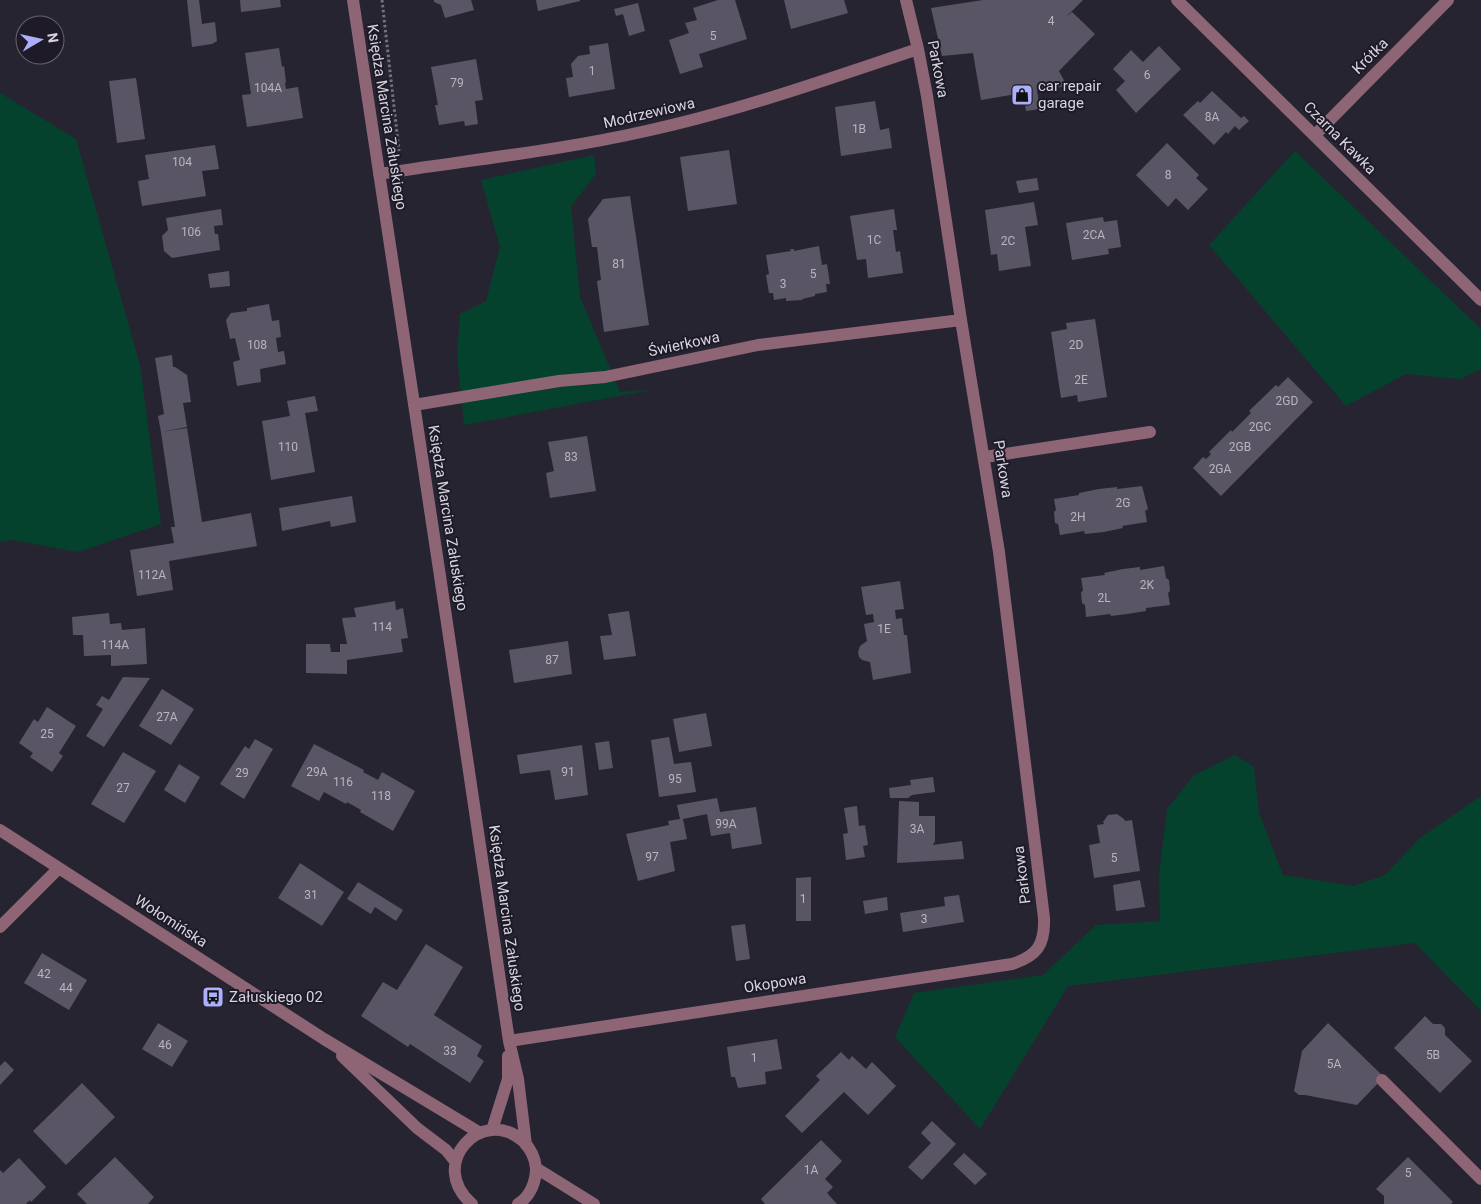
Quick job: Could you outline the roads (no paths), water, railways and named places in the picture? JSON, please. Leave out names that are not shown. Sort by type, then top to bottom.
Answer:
[{"type":"street","name":"Księdza Marcina Załuskiego","points":[[353,0],[509,1041],[518,1079],[526,1145],[533,1156],[536,1168]]},
{"type":"street","name":"Parkowa","points":[[906,0],[928,96],[961,320],[985,457],[999,552],[1044,918],[1044,932],[1040,946]]},
{"type":"street","name":"Czarna Kawka","points":[[1177,0],[1481,300]]},
{"type":"street","name":"Krótka","points":[[1315,135],[1448,0]]},
{"type":"street","name":"Modrzewiowa","points":[[379,174],[588,143],[646,131],[713,115],[918,49]]},
{"type":"street","name":"Świerkowa","points":[[414,405],[559,381],[605,377],[758,345],[961,320]]},
{"type":"street","points":[[985,457],[1150,432]]},
{"type":"street","name":"Wołomińska","points":[[0,830],[324,1039],[432,1105],[486,1131],[505,1131],[517,1136],[526,1145]]},
{"type":"street","points":[[0,927],[59,868]]},
{"type":"street","name":"Okopowa","points":[[509,1041],[1012,964],[1034,954],[1040,946]]},
{"type":"street","name":"Wołomińska","points":[[324,1039],[417,1128],[446,1150],[456,1161]]},
{"type":"street","name":"Księdza Marcina Załuskiego","points":[[486,1131],[508,1079],[509,1041]]},
{"type":"street","points":[[1382,1080],[1481,1179]]},
{"type":"street","points":[[465,1202],[457,1186],[454,1174],[456,1161],[460,1149],[469,1139],[486,1131]]},
{"type":"street","points":[[521,1203],[530,1192],[536,1168],[594,1204]]},
{"type":"place","name":"car repair garage","points":[[1022,95]]},
{"type":"place","name":"Załuskiego 02","points":[[213,997]]}]
